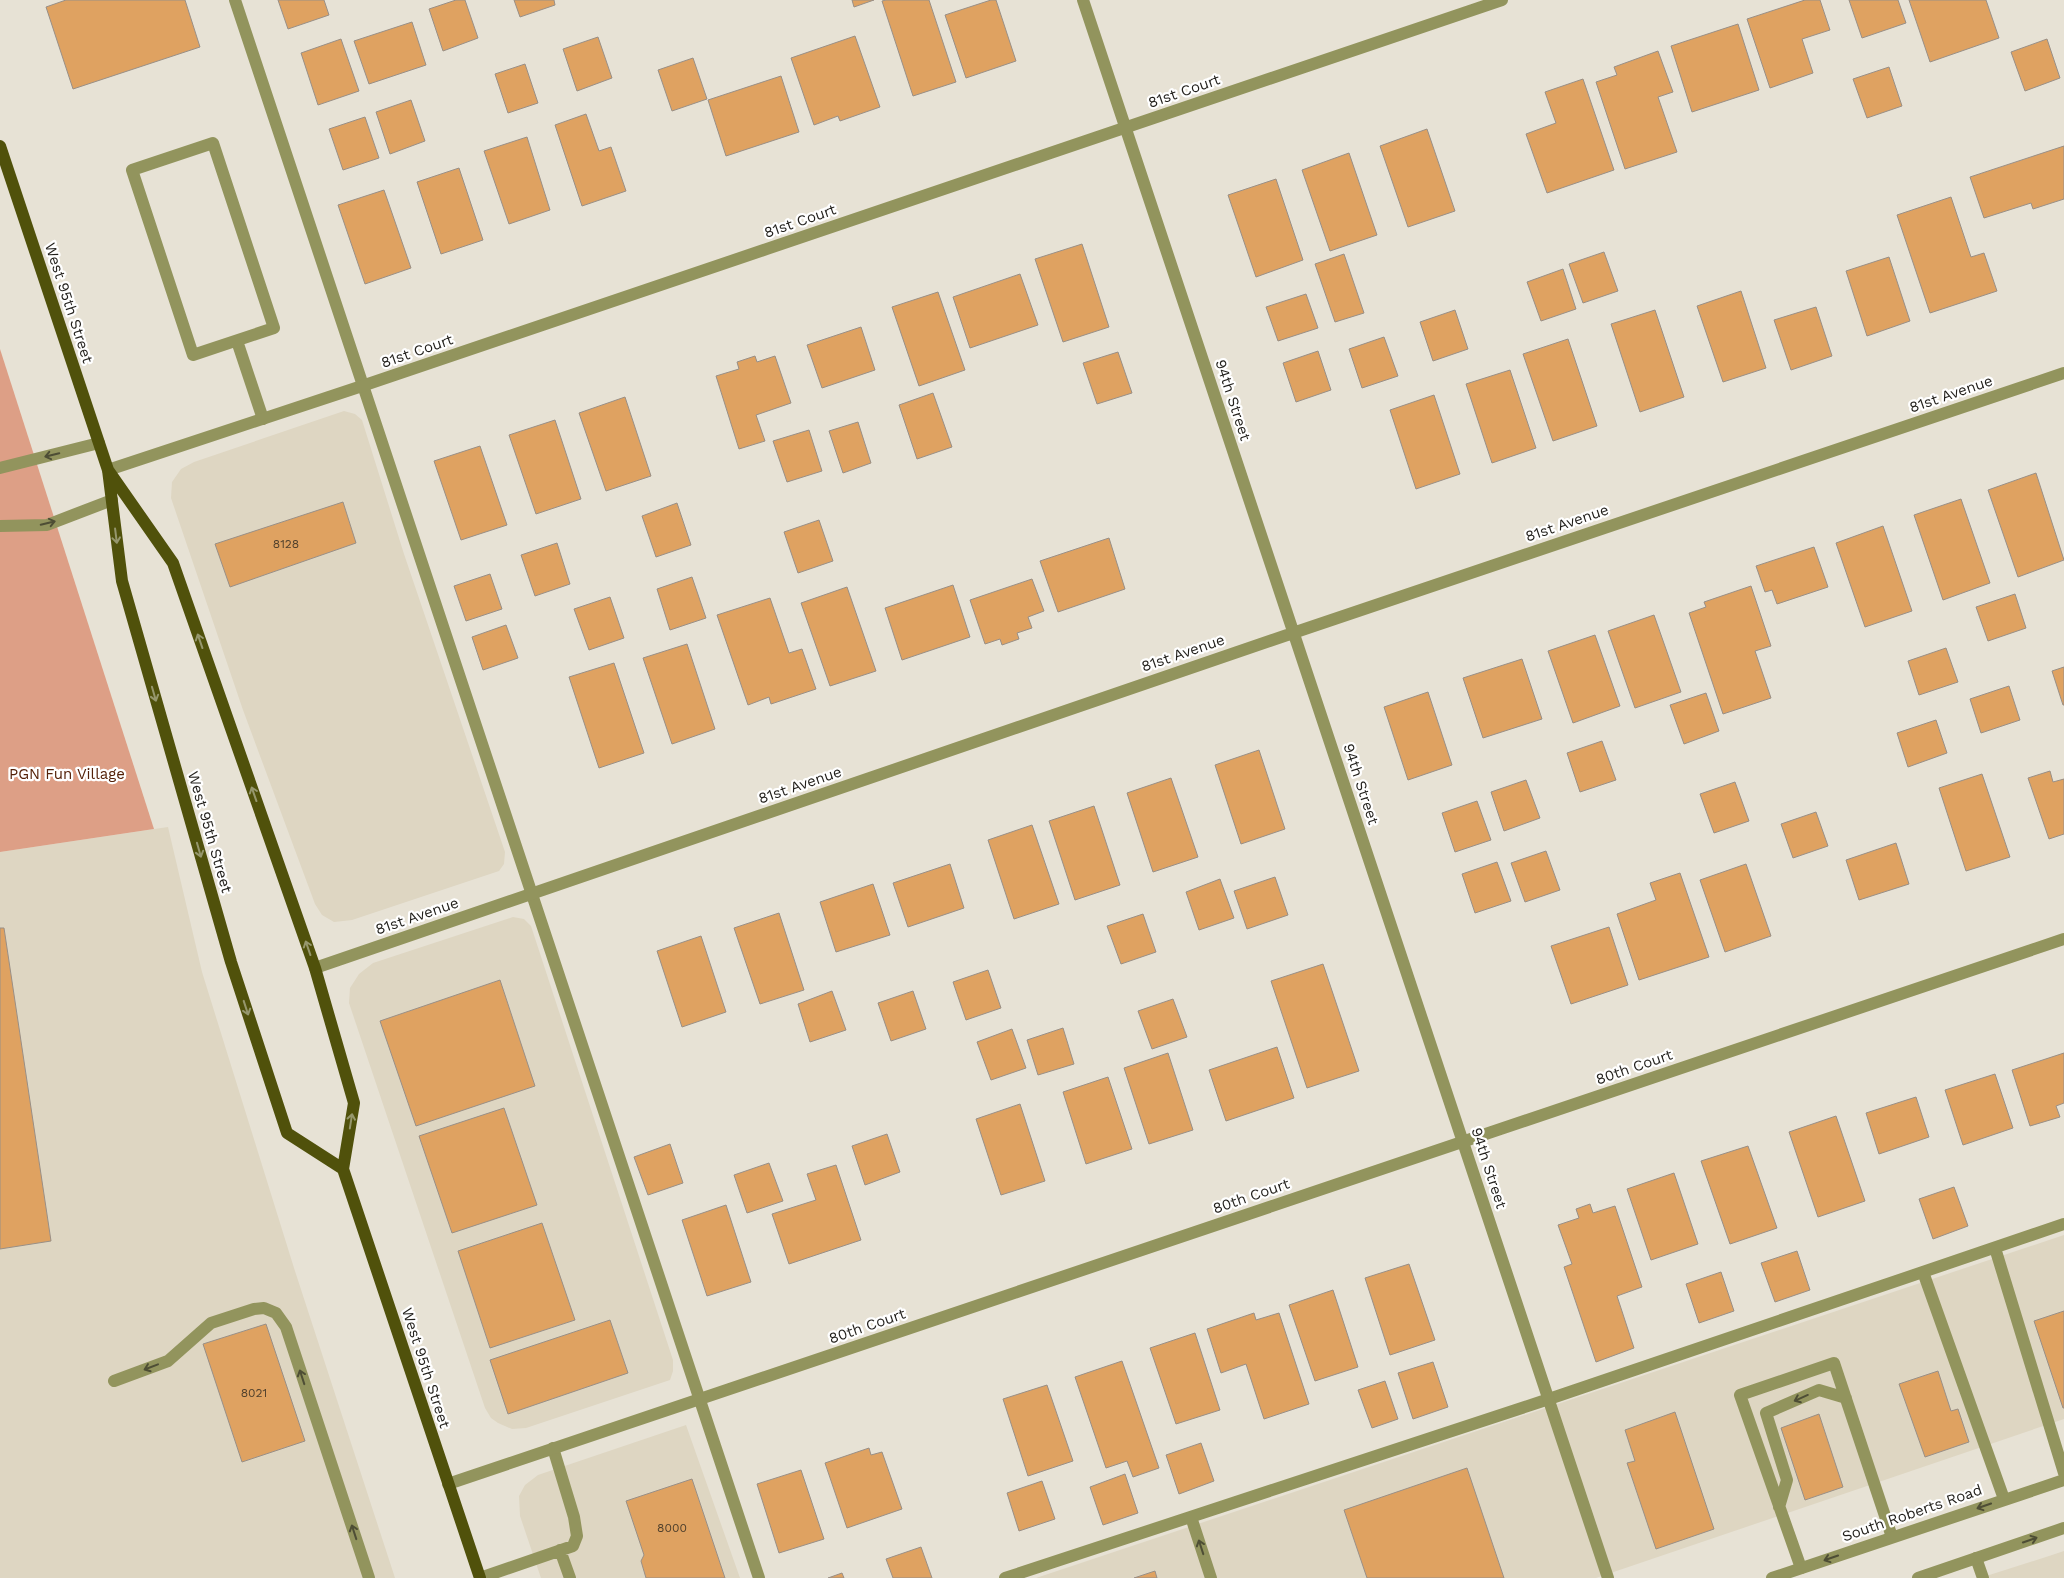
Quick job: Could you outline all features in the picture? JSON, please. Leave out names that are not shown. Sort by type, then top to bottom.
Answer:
[{"type":"main road","name":"West 95th Street","points":[[0,146],[108,470],[122,581],[231,962],[287,1133],[343,1169]]},
{"type":"main road","name":"West 95th Street","points":[[108,470],[173,564],[315,968],[354,1103],[343,1169],[480,1578]]},
{"type":"street","points":[[235,0],[759,1578]]},
{"type":"street","name":"94th Street","points":[[1083,0],[1608,1578]]},
{"type":"street","name":"81st Court","points":[[108,470],[362,386],[1502,0]]},
{"type":"street","points":[[213,143],[274,328],[237,341],[193,356],[132,170],[213,143]]},
{"type":"street","points":[[237,341],[263,419]]},
{"type":"street","name":"81st Avenue","points":[[315,968],[1293,633],[2064,373]]},
{"type":"street","points":[[0,468],[99,444]]},
{"type":"street","points":[[0,526],[46,525],[112,500]]},
{"type":"street","name":"80th Court","points":[[448,1484],[2064,939]]},
{"type":"street","points":[[1005,1578],[1549,1398],[2064,1224]]},
{"type":"street","points":[[1995,1248],[2064,1473]]},
{"type":"street","points":[[1924,1272],[2004,1499]]},
{"type":"street","points":[[114,1382],[168,1361],[211,1322],[254,1308],[264,1308],[276,1313],[286,1327],[369,1578]]},
{"type":"street","points":[[1801,1568],[1740,1395],[1834,1363],[1892,1538]]},
{"type":"street","points":[[1779,1507],[1787,1480],[1766,1413],[1819,1390],[1846,1398]]},
{"type":"street","points":[[480,1578],[573,1546],[577,1536],[574,1517],[553,1448]]},
{"type":"street","name":"South Roberts Road","points":[[1772,1578],[2064,1480]]},
{"type":"street","points":[[1191,1517],[1211,1578]]},
{"type":"street","points":[[1918,1578],[2064,1528]]},
{"type":"street","points":[[560,1550],[570,1578]]},
{"type":"street","points":[[1976,1558],[1983,1578]]},
{"type":"shaded area","points":[[344,411],[355,414],[362,420],[404,554],[505,852],[504,864],[499,871],[352,920],[334,922],[322,915],[315,904],[243,710],[171,498],[172,482],[181,469],[194,462]]},
{"type":"shaded area","points":[[168,827],[202,972],[294,1268],[395,1578],[0,1578],[0,852]]},
{"type":"shaded area","points":[[513,917],[524,919],[531,926],[673,1360],[673,1371],[670,1380],[526,1428],[512,1429],[491,1418],[485,1408],[349,1003],[350,988],[359,974],[373,963]]},
{"type":"shaded area","points":[[2064,1235],[2064,1419],[1596,1578],[1036,1578]]},
{"type":"shaded area","points":[[686,1425],[740,1578],[541,1578],[520,1516],[519,1496],[525,1485],[538,1475]]},
{"type":"shaded area","points":[[2064,1551],[2064,1578],[1980,1578],[2049,1556]]},
{"type":"green space","name":"PGN Fun Village","points":[[0,349],[154,829],[0,852]]},
{"type":"building","points":[[66,0],[185,0],[200,47],[73,89],[46,7]]},
{"type":"building","points":[[278,0],[324,0],[329,15],[288,29]]},
{"type":"building","points":[[456,0],[465,0],[478,38],[443,51],[429,9]]},
{"type":"building","points":[[514,0],[554,0],[555,5],[520,17]]},
{"type":"building","points":[[852,0],[874,0],[854,7]]},
{"type":"building","points":[[929,0],[956,82],[913,96],[882,1]]},
{"type":"building","points":[[996,0],[1016,61],[966,78],[945,15]]},
{"type":"building","points":[[1805,0],[1820,0],[1830,30],[1802,39],[1813,73],[1770,88],[1747,19]]},
{"type":"building","points":[[1849,0],[1898,0],[1906,23],[1862,38]]},
{"type":"building","points":[[1909,0],[1986,0],[1999,38],[1930,62]]},
{"type":"building","points":[[412,22],[426,65],[369,84],[354,41]]},
{"type":"building","points":[[1738,24],[1759,90],[1692,112],[1671,46]]},
{"type":"building","points":[[855,36],[880,107],[840,121],[838,116],[814,125],[791,58]]},
{"type":"building","points":[[598,37],[612,78],[577,91],[563,49]]},
{"type":"building","points":[[341,39],[359,91],[318,105],[301,53]]},
{"type":"building","points":[[2047,39],[2060,78],[2025,91],[2011,52]]},
{"type":"building","points":[[1658,51],[1673,92],[1658,97],[1677,152],[1625,169],[1596,82],[1617,75],[1614,67]]},
{"type":"building","points":[[693,58],[707,99],[672,111],[658,70]]},
{"type":"building","points":[[525,64],[538,103],[508,113],[495,74]]},
{"type":"building","points":[[1889,67],[1902,106],[1867,118],[1853,79]]},
{"type":"building","points":[[781,76],[799,132],[726,156],[708,100]]},
{"type":"building","points":[[1583,79],[1614,170],[1547,193],[1526,134],[1556,123],[1545,92]]},
{"type":"building","points":[[411,100],[425,141],[390,154],[376,112]]},
{"type":"building","points":[[586,114],[599,151],[611,147],[626,191],[582,206],[555,125]]},
{"type":"building","points":[[365,117],[379,158],[343,170],[329,129]]},
{"type":"building","points":[[1427,129],[1455,211],[1408,227],[1380,146]]},
{"type":"building","points":[[527,137],[550,210],[509,224],[484,151]]},
{"type":"building","points":[[2064,146],[2064,199],[2033,209],[2031,203],[1984,218],[1970,177]]},
{"type":"building","points":[[1349,153],[1377,235],[1330,251],[1302,170]]},
{"type":"building","points":[[459,168],[483,240],[441,254],[417,182]]},
{"type":"building","points":[[1276,179],[1303,260],[1256,277],[1228,195]]},
{"type":"building","points":[[384,190],[411,268],[365,284],[338,205]]},
{"type":"building","points":[[1951,197],[1971,257],[1984,253],[1997,291],[1930,313],[1897,215]]},
{"type":"building","points":[[1082,244],[1109,327],[1063,342],[1035,259]]},
{"type":"building","points":[[1604,252],[1618,291],[1583,303],[1569,264]]},
{"type":"building","points":[[1344,254],[1364,313],[1335,322],[1315,264]]},
{"type":"building","points":[[1889,257],[1910,321],[1867,336],[1846,271]]},
{"type":"building","points":[[1563,269],[1576,309],[1541,321],[1527,282]]},
{"type":"building","points":[[1020,274],[1038,325],[970,348],[953,297]]},
{"type":"building","points":[[1741,291],[1766,368],[1723,382],[1697,306]]},
{"type":"building","points":[[938,292],[965,370],[919,386],[892,307]]},
{"type":"building","points":[[1306,294],[1318,328],[1278,341],[1266,307]]},
{"type":"building","points":[[1816,307],[1832,356],[1791,370],[1774,320]]},
{"type":"building","points":[[1455,310],[1468,349],[1433,361],[1420,322]]},
{"type":"building","points":[[1655,310],[1684,397],[1640,412],[1611,324]]},
{"type":"building","points":[[861,327],[875,370],[822,388],[807,345]]},
{"type":"building","points":[[1384,337],[1398,376],[1362,388],[1349,349]]},
{"type":"building","points":[[1568,339],[1597,426],[1553,441],[1523,354]]},
{"type":"building","points":[[1318,351],[1331,390],[1296,402],[1283,363]]},
{"type":"building","points":[[1118,352],[1132,393],[1097,404],[1083,363]]},
{"type":"building","points":[[755,356],[757,362],[775,356],[791,403],[756,415],[765,441],[739,449],[716,376],[739,369],[737,362]]},
{"type":"building","points":[[1510,370],[1536,448],[1492,463],[1466,384]]},
{"type":"building","points":[[933,393],[952,447],[917,459],[899,405]]},
{"type":"building","points":[[1434,395],[1460,474],[1416,489],[1390,410]]},
{"type":"building","points":[[625,397],[651,476],[606,491],[579,413]]},
{"type":"building","points":[[555,420],[581,499],[536,514],[509,435]]},
{"type":"building","points":[[858,422],[871,463],[843,473],[829,431]]},
{"type":"building","points":[[809,430],[822,471],[787,482],[773,441]]},
{"type":"building","points":[[480,446],[507,525],[461,540],[434,461]]},
{"type":"building","points":[[2036,473],[2064,560],[2018,577],[1988,490]]},
{"type":"building","points":[[1961,499],[1990,583],[1943,600],[1914,515]]},
{"type":"building","points":[[343,502],[356,543],[230,587],[215,544]]},
{"type":"building","points":[[677,503],[691,545],[656,557],[642,516]]},
{"type":"building","points":[[819,520],[833,561],[798,573],[784,532]]},
{"type":"building","points":[[1883,526],[1912,611],[1865,627],[1836,543]]},
{"type":"building","points":[[1109,538],[1125,589],[1058,612],[1040,561]]},
{"type":"building","points":[[557,543],[570,584],[535,596],[521,555]]},
{"type":"building","points":[[1814,547],[1828,587],[1777,604],[1772,590],[1765,592],[1756,566]]},
{"type":"building","points":[[490,574],[502,609],[466,621],[454,586]]},
{"type":"building","points":[[692,577],[706,618],[670,630],[657,589]]},
{"type":"building","points":[[1032,579],[1044,611],[1028,617],[1032,628],[1017,633],[1019,639],[1002,645],[1000,639],[985,644],[970,600]]},
{"type":"building","points":[[953,585],[970,637],[902,660],[885,608]]},
{"type":"building","points":[[1751,586],[1771,646],[1755,651],[1771,698],[1723,714],[1689,613],[1706,607],[1704,602]]},
{"type":"building","points":[[847,587],[876,671],[830,686],[801,603]]},
{"type":"building","points":[[2015,594],[2026,628],[1988,641],[1976,607]]},
{"type":"building","points":[[610,597],[624,638],[589,650],[574,609]]},
{"type":"building","points":[[770,598],[789,653],[802,649],[816,689],[771,704],[769,697],[748,705],[717,615]]},
{"type":"building","points":[[1654,615],[1681,692],[1635,708],[1608,631]]},
{"type":"building","points":[[506,625],[518,658],[483,670],[472,637]]},
{"type":"building","points":[[1595,635],[1620,706],[1573,723],[1548,651]]},
{"type":"building","points":[[687,644],[715,729],[672,744],[643,658]]},
{"type":"building","points":[[1946,648],[1958,682],[1919,695],[1908,661]]},
{"type":"building","points":[[1522,659],[1542,719],[1483,738],[1463,678]]},
{"type":"building","points":[[614,663],[644,753],[599,768],[569,677]]},
{"type":"building","points":[[2064,667],[2064,705],[2063,705],[2052,671]]},
{"type":"building","points":[[2009,686],[2020,720],[1981,733],[1970,699]]},
{"type":"building","points":[[1428,692],[1452,765],[1408,780],[1384,707]]},
{"type":"building","points":[[1706,693],[1719,731],[1684,744],[1670,705]]},
{"type":"building","points":[[1936,720],[1947,753],[1908,767],[1897,733]]},
{"type":"building","points":[[1602,741],[1616,780],[1580,792],[1567,753]]},
{"type":"building","points":[[1259,750],[1285,829],[1241,844],[1215,765]]},
{"type":"building","points":[[2050,771],[2053,782],[2064,779],[2064,834],[2049,839],[2028,778]]},
{"type":"building","points":[[1982,774],[2010,857],[1966,871],[1939,788]]},
{"type":"building","points":[[1171,778],[1198,857],[1153,872],[1127,793]]},
{"type":"building","points":[[1526,780],[1540,818],[1504,831],[1491,792]]},
{"type":"building","points":[[1735,782],[1749,821],[1714,833],[1700,794]]},
{"type":"building","points":[[1477,801],[1491,840],[1455,852],[1442,813]]},
{"type":"building","points":[[1094,806],[1120,885],[1075,900],[1049,821]]},
{"type":"building","points":[[1816,812],[1828,846],[1793,858],[1781,824]]},
{"type":"building","points":[[1032,825],[1059,904],[1014,919],[988,840]]},
{"type":"building","points":[[1896,843],[1909,884],[1859,900],[1846,860]]},
{"type":"building","points":[[1546,851],[1560,890],[1525,902],[1511,863]]},
{"type":"building","points":[[1497,862],[1511,901],[1475,913],[1462,874]]},
{"type":"building","points":[[950,864],[964,908],[908,927],[893,883]]},
{"type":"building","points":[[1746,864],[1771,936],[1725,952],[1700,880]]},
{"type":"building","points":[[1680,873],[1709,957],[1639,980],[1617,914],[1656,900],[1650,883]]},
{"type":"building","points":[[1275,877],[1288,915],[1247,929],[1234,891]]},
{"type":"building","points":[[1220,879],[1234,918],[1199,930],[1186,892]]},
{"type":"building","points":[[873,884],[890,935],[836,952],[820,902]]},
{"type":"building","points":[[779,913],[804,990],[760,1004],[734,928]]},
{"type":"building","points":[[1143,914],[1156,952],[1121,964],[1107,926]]},
{"type":"building","points":[[1609,927],[1628,985],[1571,1004],[1551,946]]},
{"type":"building","points":[[0,928],[4,928],[51,1241],[0,1249]]},
{"type":"building","points":[[701,936],[726,1012],[682,1027],[657,951]]},
{"type":"building","points":[[1323,964],[1359,1071],[1307,1088],[1271,981]]},
{"type":"building","points":[[988,970],[1001,1008],[966,1020],[953,982]]},
{"type":"building","points":[[500,980],[535,1086],[416,1126],[380,1021]]},
{"type":"building","points":[[832,991],[846,1030],[810,1042],[798,1004]]},
{"type":"building","points":[[913,991],[926,1029],[891,1041],[878,1003]]},
{"type":"building","points":[[1173,999],[1187,1037],[1152,1049],[1138,1011]]},
{"type":"building","points":[[1063,1028],[1074,1064],[1038,1075],[1027,1040]]},
{"type":"building","points":[[1012,1029],[1026,1068],[991,1080],[977,1042]]},
{"type":"building","points":[[1277,1047],[1294,1098],[1226,1121],[1209,1070]]},
{"type":"building","points":[[1168,1053],[1193,1130],[1149,1144],[1124,1068]]},
{"type":"building","points":[[2064,1053],[2064,1103],[2056,1106],[2060,1117],[2030,1126],[2012,1070]]},
{"type":"building","points":[[1995,1074],[2013,1128],[1963,1145],[1945,1090]]},
{"type":"building","points":[[1108,1077],[1132,1149],[1086,1164],[1063,1092]]},
{"type":"building","points":[[1916,1097],[1929,1137],[1879,1154],[1866,1113]]},
{"type":"building","points":[[1020,1104],[1045,1181],[1001,1195],[976,1119]]},
{"type":"building","points":[[504,1108],[537,1205],[452,1233],[419,1136]]},
{"type":"building","points":[[1836,1116],[1865,1201],[1818,1217],[1789,1132]]},
{"type":"building","points":[[887,1134],[900,1172],[865,1185],[852,1146]]},
{"type":"building","points":[[670,1144],[683,1183],[648,1195],[634,1157]]},
{"type":"building","points":[[1748,1146],[1777,1228],[1730,1244],[1701,1161]]},
{"type":"building","points":[[769,1163],[783,1201],[747,1213],[734,1175]]},
{"type":"building","points":[[836,1165],[861,1240],[789,1264],[772,1214],[816,1200],[807,1174]]},
{"type":"building","points":[[1674,1173],[1698,1244],[1651,1260],[1627,1189]]},
{"type":"building","points":[[1954,1187],[1968,1226],[1933,1239],[1919,1199]]},
{"type":"building","points":[[1590,1204],[1593,1213],[1615,1206],[1642,1287],[1617,1296],[1634,1348],[1596,1362],[1564,1267],[1572,1264],[1558,1225],[1579,1218],[1576,1209]]},
{"type":"building","points":[[726,1205],[751,1282],[707,1296],[682,1220]]},
{"type":"building","points":[[542,1223],[575,1320],[490,1348],[458,1251]]},
{"type":"building","points":[[1797,1251],[1810,1290],[1775,1302],[1761,1263]]},
{"type":"building","points":[[1409,1264],[1435,1340],[1390,1355],[1365,1278]]},
{"type":"building","points":[[1721,1272],[1734,1311],[1699,1323],[1686,1284]]},
{"type":"building","points":[[1333,1290],[1358,1367],[1315,1381],[1289,1305]]},
{"type":"building","points":[[2064,1311],[2064,1408],[2063,1408],[2034,1321]]},
{"type":"building","points":[[1254,1313],[1256,1320],[1279,1313],[1309,1404],[1264,1419],[1246,1364],[1221,1373],[1207,1329]]},
{"type":"building","points":[[610,1320],[628,1373],[508,1414],[490,1360]]},
{"type":"building","points":[[266,1324],[305,1441],[242,1462],[203,1344]]},
{"type":"building","points":[[1195,1333],[1220,1410],[1176,1424],[1150,1348]]},
{"type":"building","points":[[1122,1361],[1159,1468],[1133,1477],[1127,1461],[1106,1468],[1075,1377]]},
{"type":"building","points":[[1433,1362],[1448,1407],[1413,1419],[1398,1373]]},
{"type":"building","points":[[1938,1371],[1951,1411],[1958,1409],[1969,1442],[1925,1457],[1899,1384]]},
{"type":"building","points":[[1385,1381],[1398,1419],[1372,1428],[1358,1390]]},
{"type":"building","points":[[1047,1385],[1073,1461],[1028,1476],[1003,1399]]},
{"type":"building","points":[[1675,1412],[1714,1529],[1656,1549],[1627,1463],[1635,1461],[1625,1430]]},
{"type":"building","points":[[1819,1414],[1843,1487],[1805,1500],[1781,1428]]},
{"type":"building","points":[[1201,1443],[1214,1481],[1179,1494],[1166,1455]]},
{"type":"building","points":[[869,1448],[871,1455],[882,1452],[902,1509],[847,1528],[825,1463]]},
{"type":"building","points":[[1467,1468],[1504,1578],[1367,1578],[1344,1510]]},
{"type":"building","points":[[801,1470],[824,1539],[779,1553],[757,1484]]},
{"type":"building","points":[[1125,1474],[1138,1513],[1103,1525],[1090,1487]]},
{"type":"building","points":[[692,1479],[725,1578],[646,1578],[641,1561],[644,1555],[626,1501]]},
{"type":"building","points":[[1042,1481],[1055,1519],[1019,1531],[1007,1493]]},
{"type":"building","points":[[921,1547],[932,1578],[893,1578],[886,1559]]},
{"type":"building","points":[[1155,1571],[1157,1578],[1134,1578]]},
{"type":"building","points":[[842,1573],[844,1578],[828,1578]]}]
